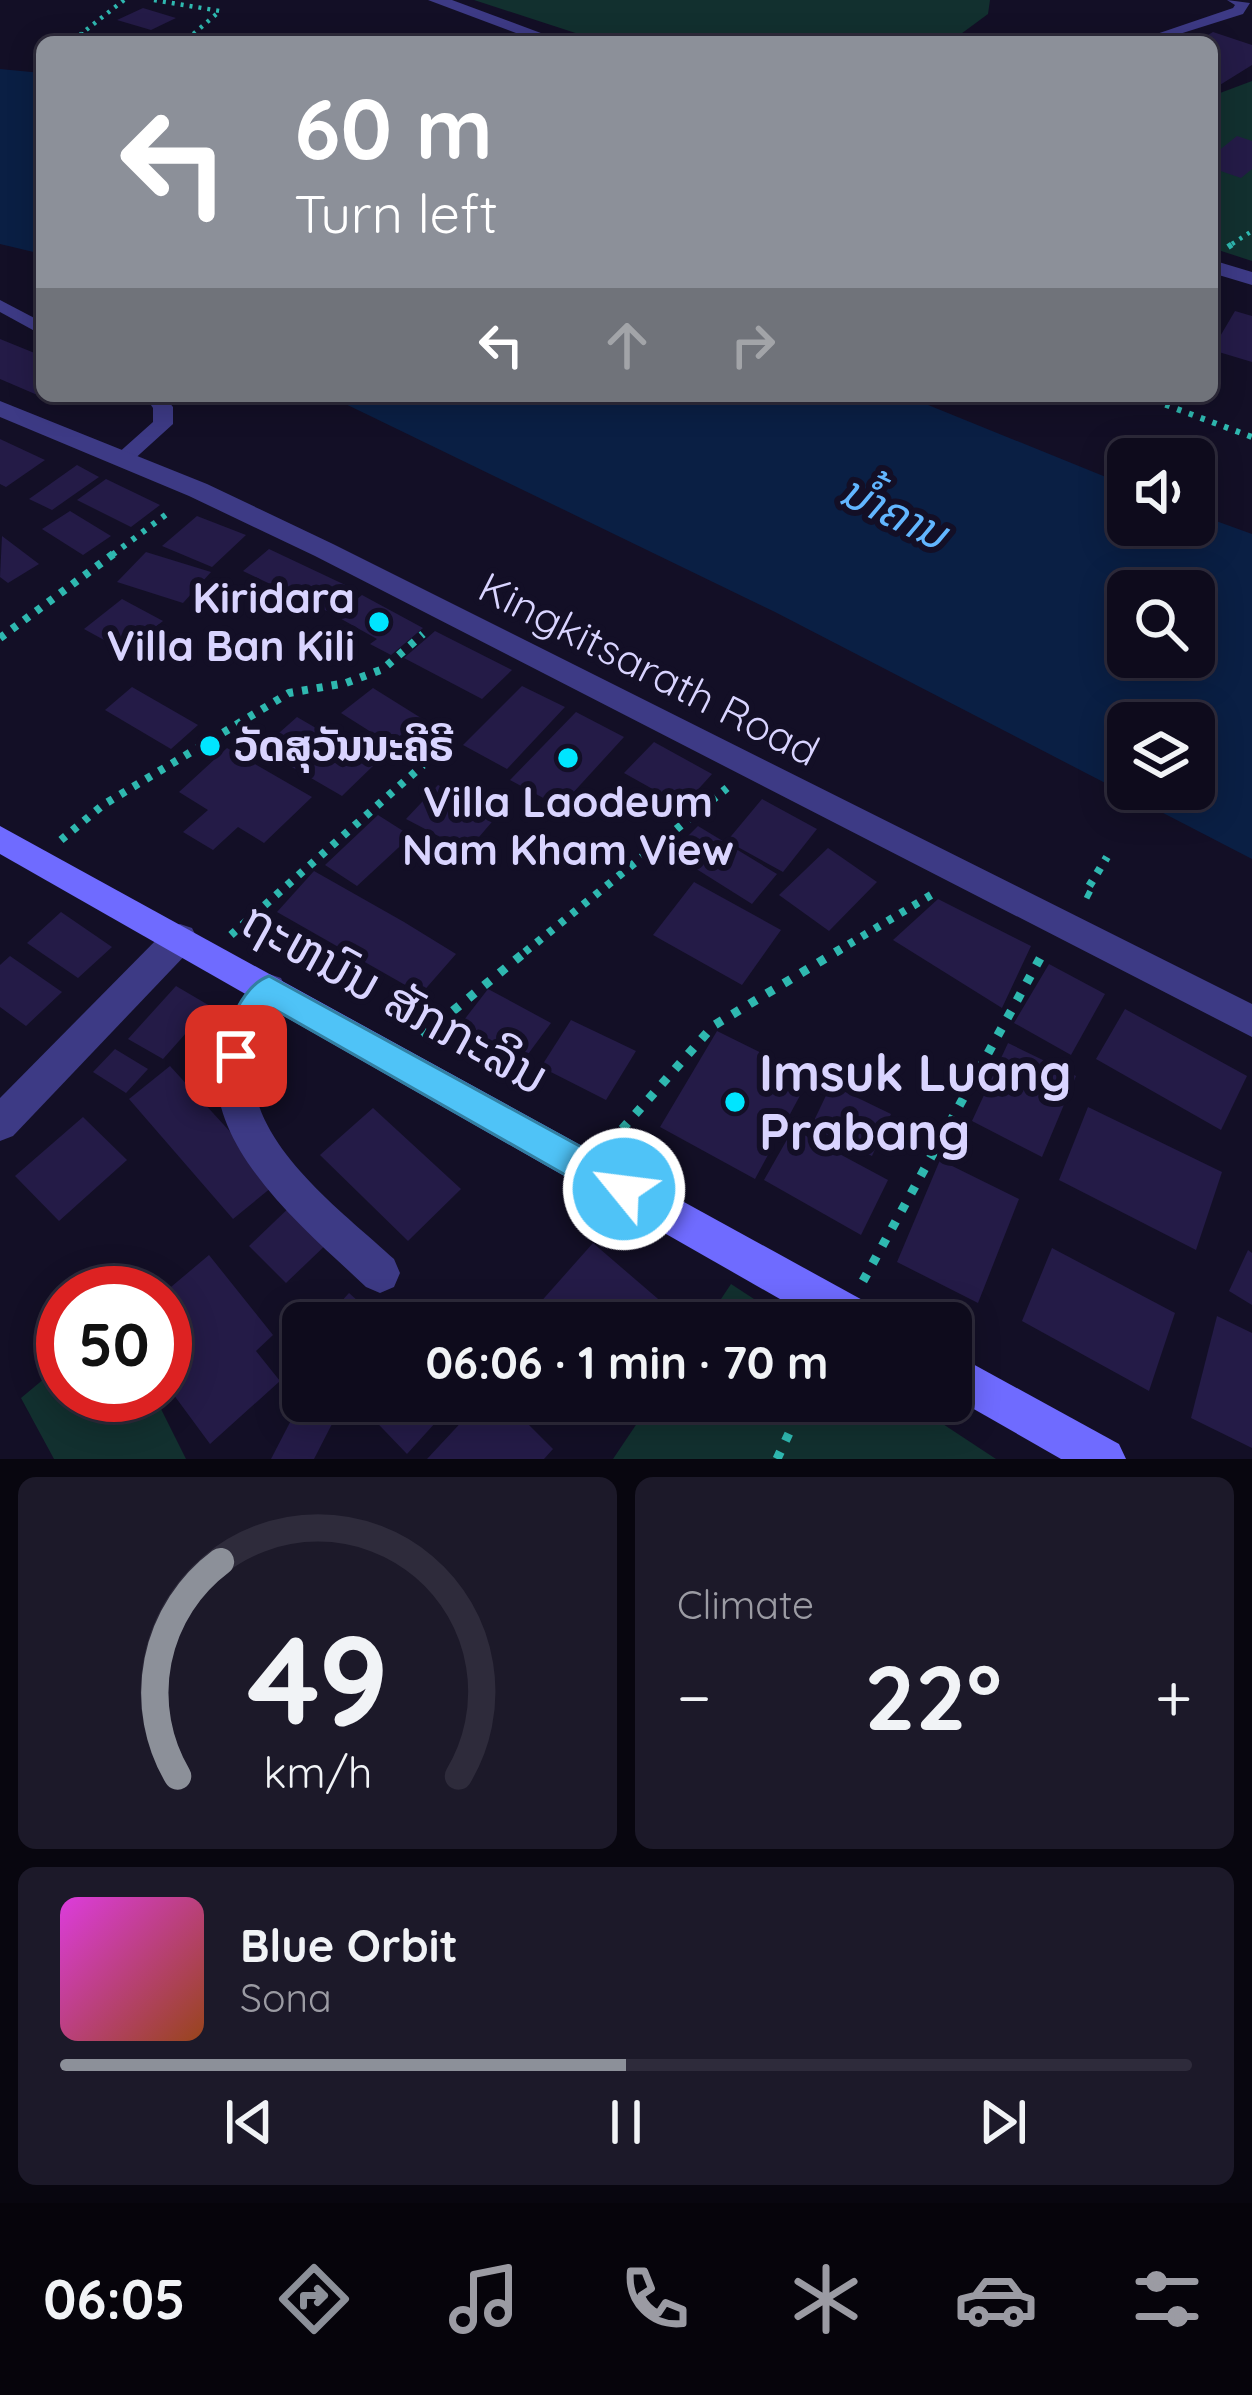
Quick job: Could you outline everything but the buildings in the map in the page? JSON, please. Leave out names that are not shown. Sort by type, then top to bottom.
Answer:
[{"type":"main road","name":"ຖະຫນົນ ສັກກະລິນ","points":[[0,838],[825,1302]]},
{"type":"main road","points":[[972,1385],[1104,1459]]},
{"type":"street","points":[[436,0],[539,36]]},
{"type":"street","points":[[1218,268],[1252,279]]},
{"type":"street","name":"Kingkitsarath Road","points":[[0,408],[198,490],[1252,1021]]},
{"type":"street","points":[[0,1124],[194,947]]},
{"type":"street","points":[[269,989],[241,1035],[233,1082],[256,1143],[278,1173],[380,1273]]},
{"type":"lane","points":[[1159,36],[1238,11],[1243,3],[1234,0]]},
{"type":"lane","points":[[0,305],[36,326]]},
{"type":"lane","points":[[123,459],[164,424],[159,402]]},
{"type":"path","points":[[93,36],[81,34],[124,0]]},
{"type":"path","points":[[154,0],[220,10],[191,36]]},
{"type":"path","points":[[1158,402],[1252,437]]},
{"type":"path","points":[[0,638],[198,490]]},
{"type":"path","points":[[38,860],[103,805],[289,692],[346,683],[383,668],[447,613]]},
{"type":"path","points":[[194,947],[423,765]]},
{"type":"path","points":[[393,1059],[751,768]]},
{"type":"path","points":[[1103,902],[1085,893],[1107,857]]},
{"type":"path","points":[[587,1168],[713,1026],[963,876]]},
{"type":"path","points":[[861,1302],[1059,925]]},
{"type":"path","points":[[777,1459],[794,1422]]},
{"type":"green space","points":[[474,0],[990,0],[988,14],[958,36],[585,36]]},
{"type":"green space","points":[[1252,81],[1252,261],[1218,250],[1218,94]]},
{"type":"green space","points":[[731,1284],[759,1302],[719,1302]]},
{"type":"green space","points":[[36,1386],[36,1422],[168,1422],[186,1459],[54,1459],[21,1398]]},
{"type":"green space","points":[[638,1422],[940,1422],[996,1459],[613,1459]]},
{"type":"water","points":[[0,69],[36,72],[36,253],[0,244]]},
{"type":"water","name":"ນ້ຳຄານ","points":[[341,402],[921,402],[1107,477],[1107,546],[1215,546],[1215,521],[1252,534],[1252,859],[1157,810],[1215,810],[1215,702],[1107,702],[1107,784],[775,612]]},
{"type":"place","name":"Kiridara Villa Ban Kili","points":[[379,622]]},
{"type":"place","name":"ວັດສຸວັນນະຄີຣີ","points":[[210,746]]},
{"type":"place","name":"Villa Laodeum Nam Kham View","points":[[568,758]]},
{"type":"place","name":"Imsuk Luang Prabang","points":[[735,1102]]},
{"type":"route","points":[[236,1056],[241,1035],[269,989],[624,1189]]}]
